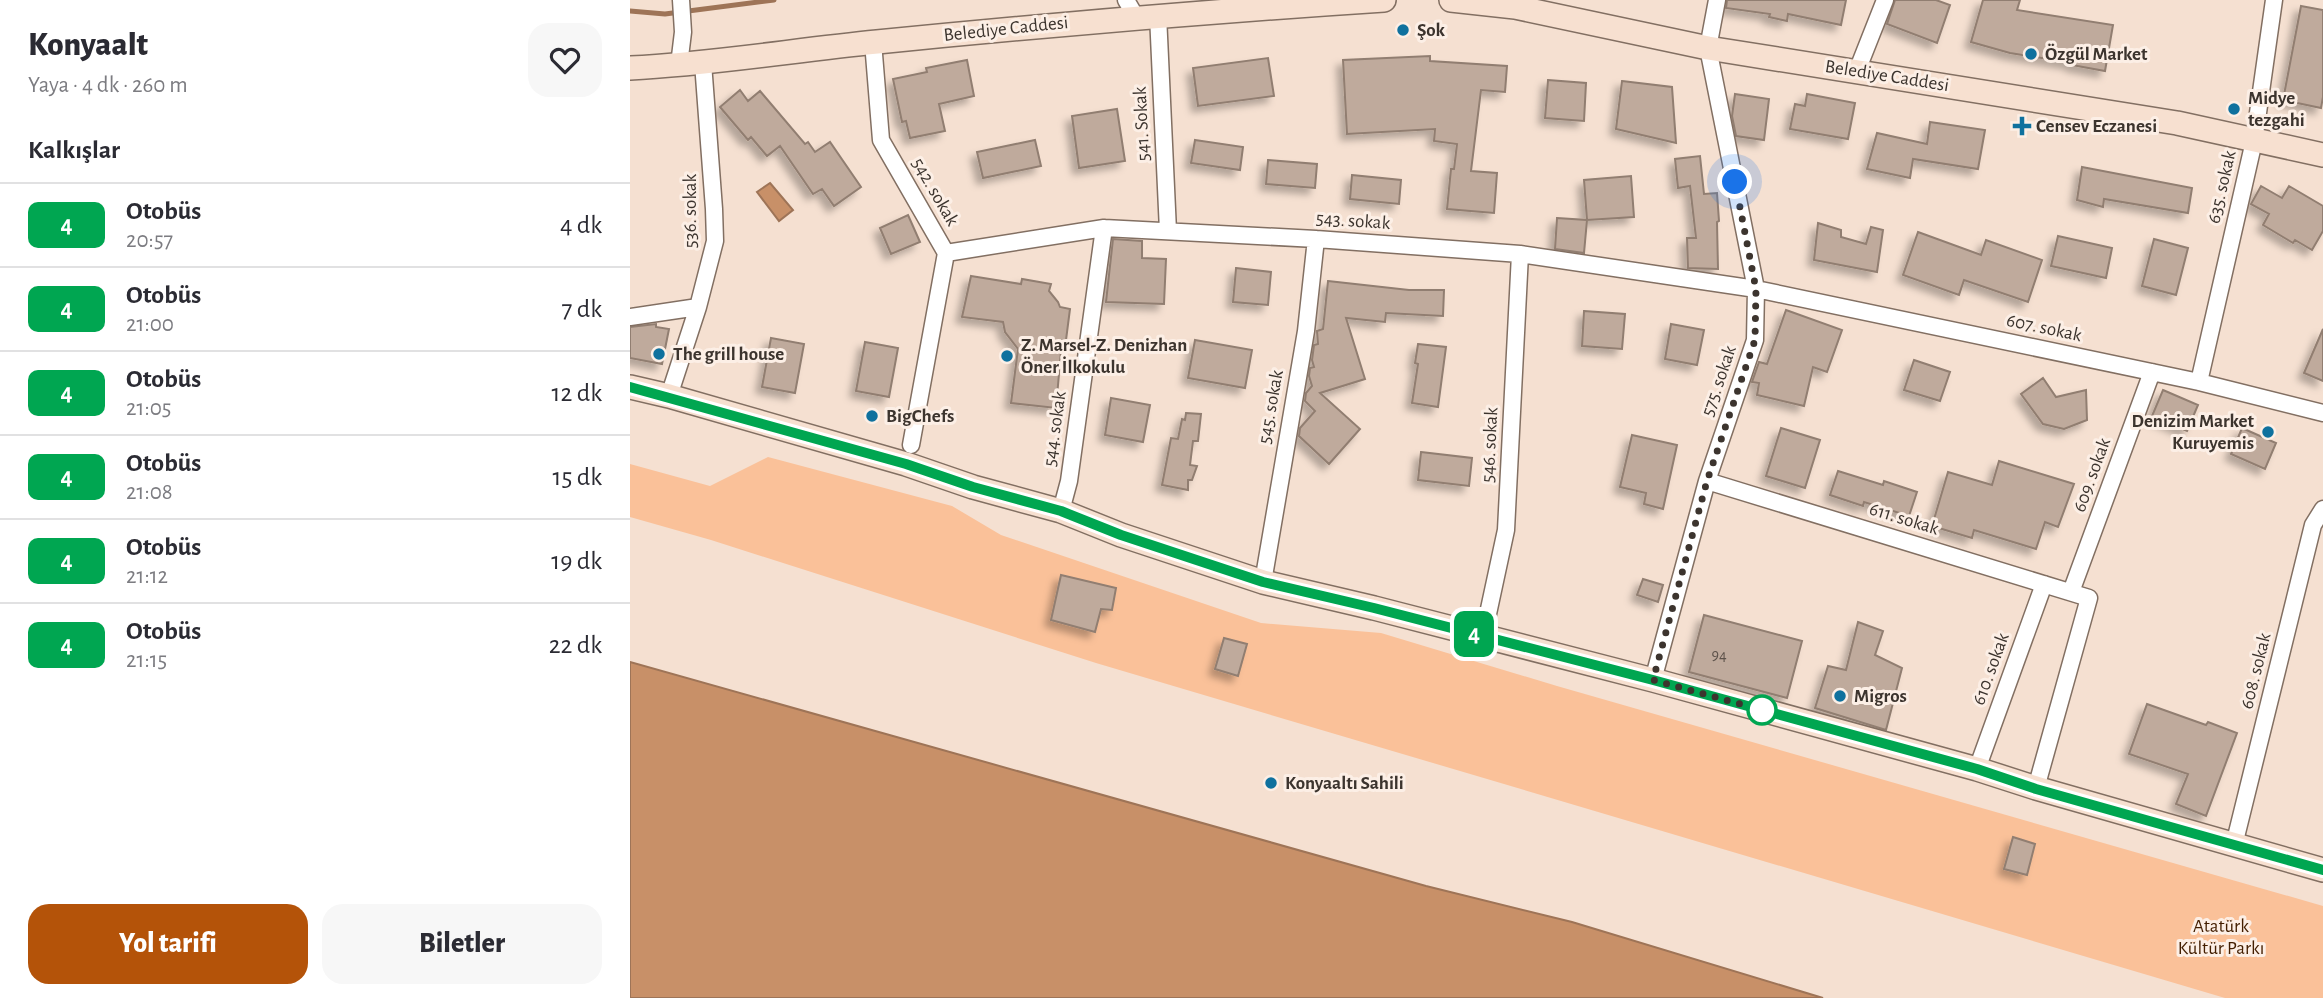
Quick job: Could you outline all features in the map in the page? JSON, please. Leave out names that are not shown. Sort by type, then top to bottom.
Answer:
[{"type":"main road","name":"Belediye Caddesi","points":[[630,68],[703,63],[1140,11],[1384,0]]},
{"type":"main road","name":"Belediye Caddesi","points":[[1451,0],[1514,4],[1708,48],[2177,123],[2323,155]]},
{"type":"main road","points":[[630,387],[906,464],[973,487],[1061,511],[1121,535],[1263,582],[1653,680],[1977,769],[2036,789],[2323,870]]},
{"type":"street","points":[[679,65],[681,0]]},
{"type":"street","points":[[1708,48],[1717,0]]},
{"type":"street","points":[[1857,71],[1885,0]]},
{"type":"street","name":"635. sokak","points":[[2199,382],[2254,141],[2274,0]]},
{"type":"street","name":"541. Sokak","points":[[1140,11],[1168,231]]},
{"type":"street","name":"542. sokak","points":[[873,42],[880,140],[946,253],[911,445]]},
{"type":"street","name":"575. sokak","points":[[1653,680],[1707,481],[1755,340],[1756,289],[1708,48]]},
{"type":"street","name":"536. sokak","points":[[668,396],[698,307],[715,241],[703,63]]},
{"type":"street","name":"543. sokak","points":[[946,253],[1104,228],[1315,239],[1520,254],[1756,289]]},
{"type":"street","name":"544. sokak","points":[[1061,511],[1069,481],[1104,228]]},
{"type":"street","name":"545. sokak","points":[[1263,582],[1306,331],[1315,239]]},
{"type":"street","name":"546. sokak","points":[[1483,637],[1506,530],[1520,254]]},
{"type":"street","name":"607. sokak","points":[[1756,289],[2199,382],[2323,413]]},
{"type":"street","points":[[630,317],[698,307]]},
{"type":"street","name":"609. sokak","points":[[2071,592],[2151,372]]},
{"type":"street","name":"611. sokak","points":[[1707,481],[2089,598],[2036,789]]},
{"type":"street","name":"608. sokak","points":[[2234,845],[2313,524],[2323,509]]},
{"type":"street","name":"610. sokak","points":[[1977,769],[2044,584]]},
{"type":"green space","name":"Atatürk Kültür Parkı","points":[[768,457],[952,506],[1001,535],[1261,623],[1381,633],[2323,906],[2323,998],[2225,998],[1096,663],[711,540],[630,517],[630,464],[710,486]]},
{"type":"shaded area","points":[[770,183],[793,210],[779,221],[757,192]]},
{"type":"shaded area","points":[[630,662],[1426,886],[1572,922],[1823,998],[630,998]]},
{"type":"building","points":[[1727,0],[1846,0],[1841,25],[1788,14],[1787,21],[1769,17],[1770,14],[1726,8]]},
{"type":"building","points":[[1895,0],[1936,0],[1950,5],[1937,43],[1887,24]]},
{"type":"building","points":[[1983,0],[2020,0],[2017,10],[2113,25],[2105,71],[2010,53],[1971,42]]},
{"type":"building","points":[[2301,6],[2323,10],[2321,108],[2283,100]]},
{"type":"building","points":[[1430,56],[1430,61],[1507,66],[1505,92],[1481,90],[1471,171],[1497,173],[1494,213],[1447,209],[1451,169],[1454,169],[1457,144],[1434,141],[1435,129],[1347,134],[1343,60]]},
{"type":"building","points":[[1268,58],[1274,96],[1198,106],[1193,68]]},
{"type":"building","points":[[967,60],[974,96],[939,104],[945,131],[910,138],[906,121],[902,122],[893,79],[927,72],[926,68]]},
{"type":"building","points":[[1548,80],[1586,83],[1584,121],[1545,118]]},
{"type":"building","points":[[1622,81],[1672,87],[1676,143],[1616,129]]},
{"type":"building","points":[[740,90],[748,101],[760,91],[815,152],[830,142],[861,187],[834,206],[822,189],[813,194],[780,146],[767,156],[751,137],[748,140],[720,107]]},
{"type":"building","points":[[1735,94],[1769,99],[1764,140],[1736,136],[1732,116]]},
{"type":"building","points":[[1807,94],[1855,103],[1848,139],[1790,129],[1795,104],[1805,106]]},
{"type":"building","points":[[1117,109],[1125,161],[1079,168],[1072,116]]},
{"type":"building","points":[[1930,122],[1985,130],[1978,169],[1913,159],[1910,178],[1867,169],[1877,133],[1927,144]]},
{"type":"building","points":[[1035,140],[1041,166],[983,178],[977,152]]},
{"type":"building","points":[[1195,140],[1243,147],[1240,170],[1191,163]]},
{"type":"building","points":[[1700,156],[1704,194],[1717,193],[1718,269],[1688,268],[1687,238],[1696,238],[1690,186],[1678,188],[1675,159]]},
{"type":"building","points":[[1268,160],[1317,164],[1315,188],[1266,184]]},
{"type":"building","points":[[2082,167],[2192,188],[2188,213],[2104,199],[2103,207],[2077,200]]},
{"type":"building","points":[[1352,175],[1401,180],[1399,204],[1350,199]]},
{"type":"building","points":[[1631,176],[1634,217],[1587,220],[1584,180]]},
{"type":"building","points":[[2261,186],[2282,198],[2289,186],[2323,206],[2323,231],[2312,250],[2295,240],[2293,243],[2263,225],[2269,214],[2251,204]]},
{"type":"building","points":[[908,215],[920,242],[891,254],[880,228]]},
{"type":"building","points":[[1557,218],[1587,220],[1584,253],[1555,249]]},
{"type":"building","points":[[1818,223],[1841,230],[1841,237],[1866,244],[1871,227],[1883,230],[1877,272],[1814,260]]},
{"type":"building","points":[[1918,232],[1981,255],[1986,240],[2042,260],[2028,302],[1964,280],[1959,295],[1903,275]]},
{"type":"building","points":[[2058,236],[2112,248],[2106,278],[2051,266]]},
{"type":"building","points":[[1113,239],[1142,241],[1142,258],[1166,259],[1164,304],[1106,302]]},
{"type":"building","points":[[2154,239],[2188,248],[2176,295],[2142,286]]},
{"type":"building","points":[[1236,268],[1271,272],[1268,305],[1233,302]]},
{"type":"building","points":[[971,276],[1021,284],[1022,279],[1051,284],[1049,291],[1060,307],[1070,309],[1066,340],[1062,340],[1056,408],[1011,403],[1018,349],[1005,332],[1003,322],[962,317]]},
{"type":"building","points":[[1328,281],[1409,290],[1444,290],[1443,316],[1386,313],[1385,322],[1346,318],[1365,379],[1320,393],[1360,429],[1329,464],[1299,436],[1300,428],[1315,411],[1305,401],[1306,393],[1312,386],[1309,376],[1310,368],[1314,367],[1312,360],[1314,345],[1318,344],[1317,331],[1323,329]]},
{"type":"building","points":[[1786,310],[1842,330],[1827,372],[1813,367],[1804,406],[1757,395],[1759,383],[1752,382],[1759,362],[1767,364]]},
{"type":"building","points":[[1584,311],[1625,314],[1622,349],[1582,346]]},
{"type":"building","points":[[656,324],[656,327],[669,329],[662,364],[630,358],[630,327]]},
{"type":"building","points":[[1671,324],[1704,330],[1697,365],[1665,359]]},
{"type":"building","points":[[2323,329],[2323,381],[2304,373]]},
{"type":"building","points":[[771,338],[804,344],[795,393],[762,387]]},
{"type":"building","points":[[1195,340],[1252,350],[1245,388],[1188,378]]},
{"type":"building","points":[[865,342],[898,348],[889,397],[856,391]]},
{"type":"building","points":[[1418,344],[1446,347],[1438,407],[1412,403]]},
{"type":"building","points":[[1914,360],[1950,372],[1940,401],[1904,390]]},
{"type":"building","points":[[2043,378],[2056,397],[2086,390],[2087,420],[2064,429],[2043,424],[2021,394]]},
{"type":"building","points":[[2163,390],[2198,405],[2187,431],[2152,416]]},
{"type":"building","points":[[1111,398],[1150,405],[1143,442],[1105,435]]},
{"type":"building","points":[[1186,413],[1201,414],[1198,441],[1193,441],[1190,465],[1197,466],[1192,480],[1188,480],[1188,490],[1162,485],[1171,438],[1178,439]]},
{"type":"building","points":[[1781,428],[1820,440],[1805,488],[1766,476]]},
{"type":"building","points":[[2242,428],[2276,443],[2265,469],[2231,454]]},
{"type":"building","points":[[1632,435],[1677,445],[1663,509],[1644,504],[1646,493],[1620,487]]},
{"type":"building","points":[[1421,452],[1472,458],[1469,486],[1418,480]]},
{"type":"building","points":[[1999,461],[2074,484],[2058,527],[2045,522],[2036,549],[1974,530],[1972,538],[1932,526],[1948,472],[1992,485]]},
{"type":"building","points":[[1838,471],[1883,485],[1884,481],[1917,492],[1909,516],[1864,502],[1863,506],[1830,495]]},
{"type":"building","points":[[1061,575],[1116,588],[1112,610],[1101,609],[1095,632],[1051,620]]},
{"type":"building","points":[[1643,579],[1663,585],[1658,602],[1637,595]]},
{"type":"building","points":[[1704,615],[1802,641],[1787,698],[1689,672]]},
{"type":"building","points":[[1858,622],[1883,631],[1875,655],[1902,668],[1886,730],[1815,708],[1828,666],[1846,670]]},
{"type":"building","points":[[1224,638],[1247,644],[1238,676],[1215,669]]},
{"type":"building","points":[[2147,704],[2237,733],[2206,816],[2176,804],[2188,774],[2129,754]]},
{"type":"building","points":[[2013,837],[2035,844],[2027,875],[2004,869]]},
{"type":"waterway","points":[[630,11],[665,14],[774,0]]},
{"type":"bus line","name":"4","points":[[630,387],[906,464],[973,487],[1061,511],[1121,535],[1263,582],[1653,680],[1977,769],[2036,789],[2323,870]]},
{"type":"place","name":"Şok","points":[[1403,30]]},
{"type":"place","name":"Özgül Market","points":[[2031,54]]},
{"type":"place","name":"Midye tezgahi","points":[[2234,109]]},
{"type":"place","name":"Censev Eczanesi","points":[[2022,126]]},
{"type":"place","name":"The grill house","points":[[659,354]]},
{"type":"place","name":"Z. Marsel-Z. Denizhan Öner İlkokulu","points":[[1007,356]]},
{"type":"place","name":"BigChefs","points":[[872,416]]},
{"type":"place","name":"Denizim Market Kuruyemis","points":[[2268,432]]},
{"type":"place","name":"Migros","points":[[1840,696]]},
{"type":"place","name":"Konyaaltı Sahili","points":[[1271,783]]},
{"type":"route","points":[[1735,182],[1756,289],[1755,340],[1707,481],[1653,680],[1762,710]]}]
